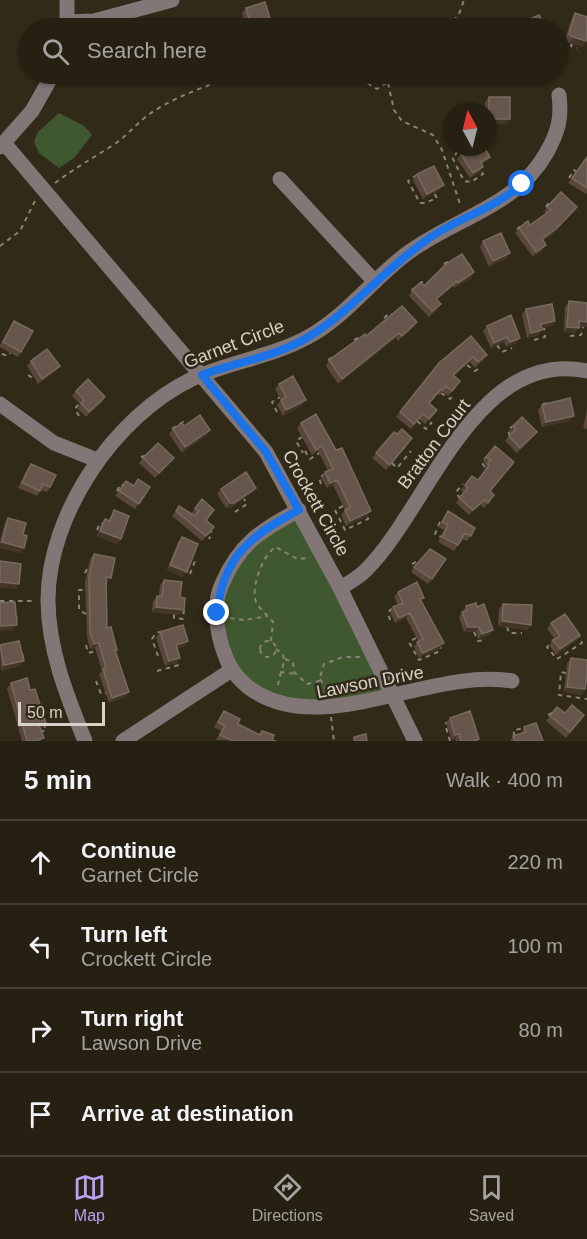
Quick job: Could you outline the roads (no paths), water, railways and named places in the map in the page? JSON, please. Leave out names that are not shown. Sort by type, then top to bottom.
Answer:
[{"type":"street","points":[[67,0],[67,18]]},
{"type":"street","points":[[105,18],[172,0]]},
{"type":"street","points":[[2,146],[32,111],[47,84]]},
{"type":"street","name":"Garnet Circle","points":[[85,741],[55,653],[48,602],[49,584],[68,517],[97,460],[123,430],[154,403],[202,375],[306,338],[337,318],[405,255],[434,235],[507,197],[540,164],[558,131],[561,120],[559,95]]},
{"type":"street","name":"Crockett Circle","points":[[2,146],[202,375],[266,452],[340,588],[415,741]]},
{"type":"street","points":[[280,179],[375,282]]},
{"type":"street","name":"Bratton Court","points":[[340,588],[364,572],[390,542],[430,477],[474,420],[502,391],[542,372],[568,369],[587,371]]},
{"type":"street","points":[[0,404],[54,443],[97,460]]},
{"type":"street","points":[[123,741],[230,671],[219,638],[217,613],[220,587],[243,546],[273,523],[299,510]]},
{"type":"street","name":"Lawson Drive","points":[[230,671],[256,694],[285,710],[395,698],[480,680],[512,681]]}]
